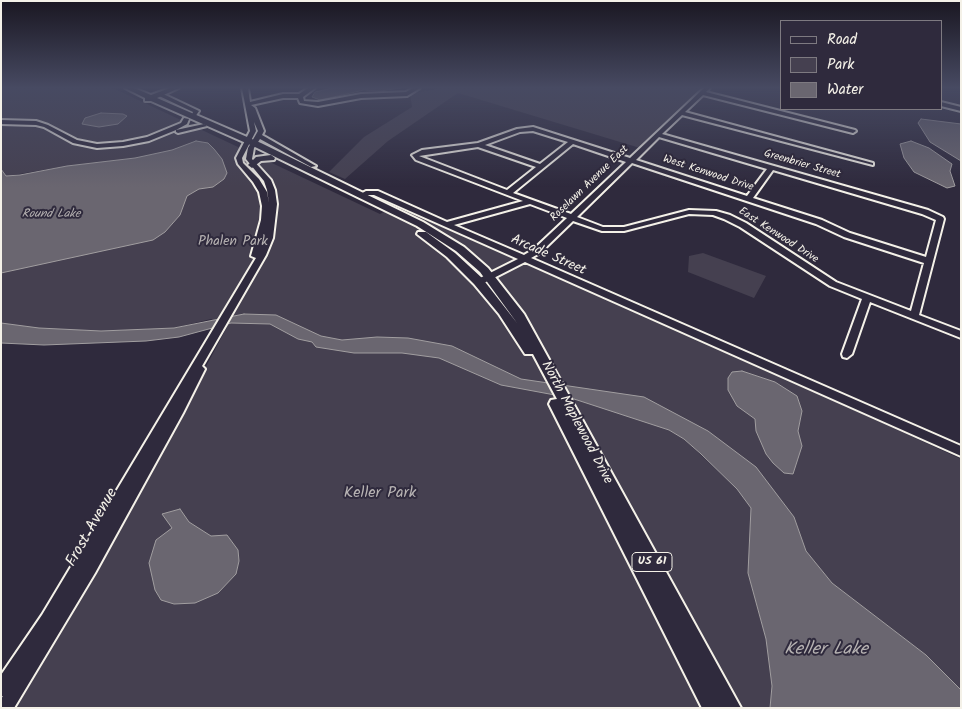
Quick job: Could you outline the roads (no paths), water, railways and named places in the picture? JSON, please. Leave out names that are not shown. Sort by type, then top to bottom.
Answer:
[{"type":"main road","name":"Arcade Street","points":[[196,121],[204,126],[252,141],[271,158],[316,174]]},
{"type":"main road","name":"Arcade Street","points":[[200,121],[252,141],[359,198]]},
{"type":"main road","points":[[252,165],[258,159],[271,158]]},
{"type":"main road","name":"North Maplewood Drive","points":[[359,198],[420,224],[446,239],[471,258],[490,277],[518,314],[542,367],[713,708]]},
{"type":"main road","name":"North Maplewood Drive","points":[[359,198],[422,234],[451,255],[479,282],[515,328],[542,367]]},
{"type":"main road","name":"North Maplewood Drive","points":[[567,415],[730,708]]},
{"type":"street","points":[[1,122],[46,126],[74,142],[85,144],[123,144],[149,139],[152,141],[173,131],[186,121]]},
{"type":"street","points":[[250,121],[252,141],[248,158],[252,165]]},
{"type":"street","name":"Roselawn Avenue East","points":[[479,282],[524,260],[571,219],[673,121]]},
{"type":"street","points":[[711,121],[871,164]]},
{"type":"street","points":[[817,121],[853,131]]},
{"type":"street","points":[[173,131],[204,126]]},
{"type":"street","name":"West Kenwood Drive","points":[[479,145],[519,130],[527,129],[825,224],[847,235],[928,261]]},
{"type":"street","name":"Greenbrier Street","points":[[658,135],[925,212],[940,219],[928,261]]},
{"type":"street","name":"Frost Avenue","points":[[252,141],[239,158],[240,163],[263,192],[266,206],[265,220],[255,255],[256,264]]},
{"type":"street","points":[[507,194],[572,142]]},
{"type":"street","points":[[479,145],[541,167]]},
{"type":"street","name":"East Kenwood Drive","points":[[479,145],[419,152],[414,157],[597,228],[614,230],[689,212],[720,215],[743,224],[820,276],[867,299],[961,335]]},
{"type":"street","name":"Frost Avenue","points":[[1,689],[47,620],[169,409],[201,361],[269,238],[273,204],[271,190],[267,180],[252,165]]},
{"type":"street","points":[[748,199],[771,168]]},
{"type":"street","name":"Arcade Street","points":[[359,198],[366,193],[375,193],[961,451]]},
{"type":"street","points":[[445,225],[529,202]]},
{"type":"street","points":[[914,316],[928,261]]},
{"type":"street","points":[[847,354],[867,299]]},
{"type":"street","name":"Frost Avenue","points":[[5,708],[61,620],[137,487],[199,373],[201,361]]},
{"type":"water","points":[[83,121],[121,121],[118,124],[99,127],[82,124]]},
{"type":"water","points":[[919,121],[938,121],[961,124],[961,161],[930,142],[918,123]]},
{"type":"water","name":"Round Lake","points":[[196,141],[208,143],[214,149],[222,159],[227,173],[224,179],[213,187],[199,189],[187,196],[180,215],[165,232],[153,240],[1,273],[1,169],[6,176],[20,175],[67,166],[135,158],[172,150]]},
{"type":"water","points":[[911,141],[929,148],[952,164],[950,171],[955,186],[947,188],[914,172],[904,158],[900,144]]},
{"type":"water","name":"Keller Lake","points":[[244,314],[276,315],[321,336],[342,340],[377,337],[408,338],[452,346],[521,379],[644,397],[708,431],[756,467],[794,517],[806,551],[832,583],[926,655],[961,690],[961,708],[770,708],[772,686],[766,639],[748,573],[751,508],[737,489],[701,454],[684,439],[669,430],[571,398],[501,385],[439,358],[402,353],[354,353],[316,347],[312,342],[298,339],[270,324],[231,323],[179,337],[146,341],[44,345],[1,343],[1,323],[39,328],[101,331],[174,328]]},
{"type":"water","points":[[742,371],[775,382],[797,396],[802,411],[798,431],[802,446],[793,474],[784,473],[766,454],[756,431],[755,419],[737,406],[728,390],[728,378],[732,372]]},
{"type":"water","points":[[180,509],[189,522],[211,536],[227,535],[238,550],[239,561],[236,574],[218,593],[195,603],[174,604],[161,600],[155,590],[149,563],[156,540],[172,528],[162,514]]},
{"type":"park label","name":"Phalen Park","points":[[233,243]]},
{"type":"park label","name":"Keller Park","points":[[380,494]]}]
